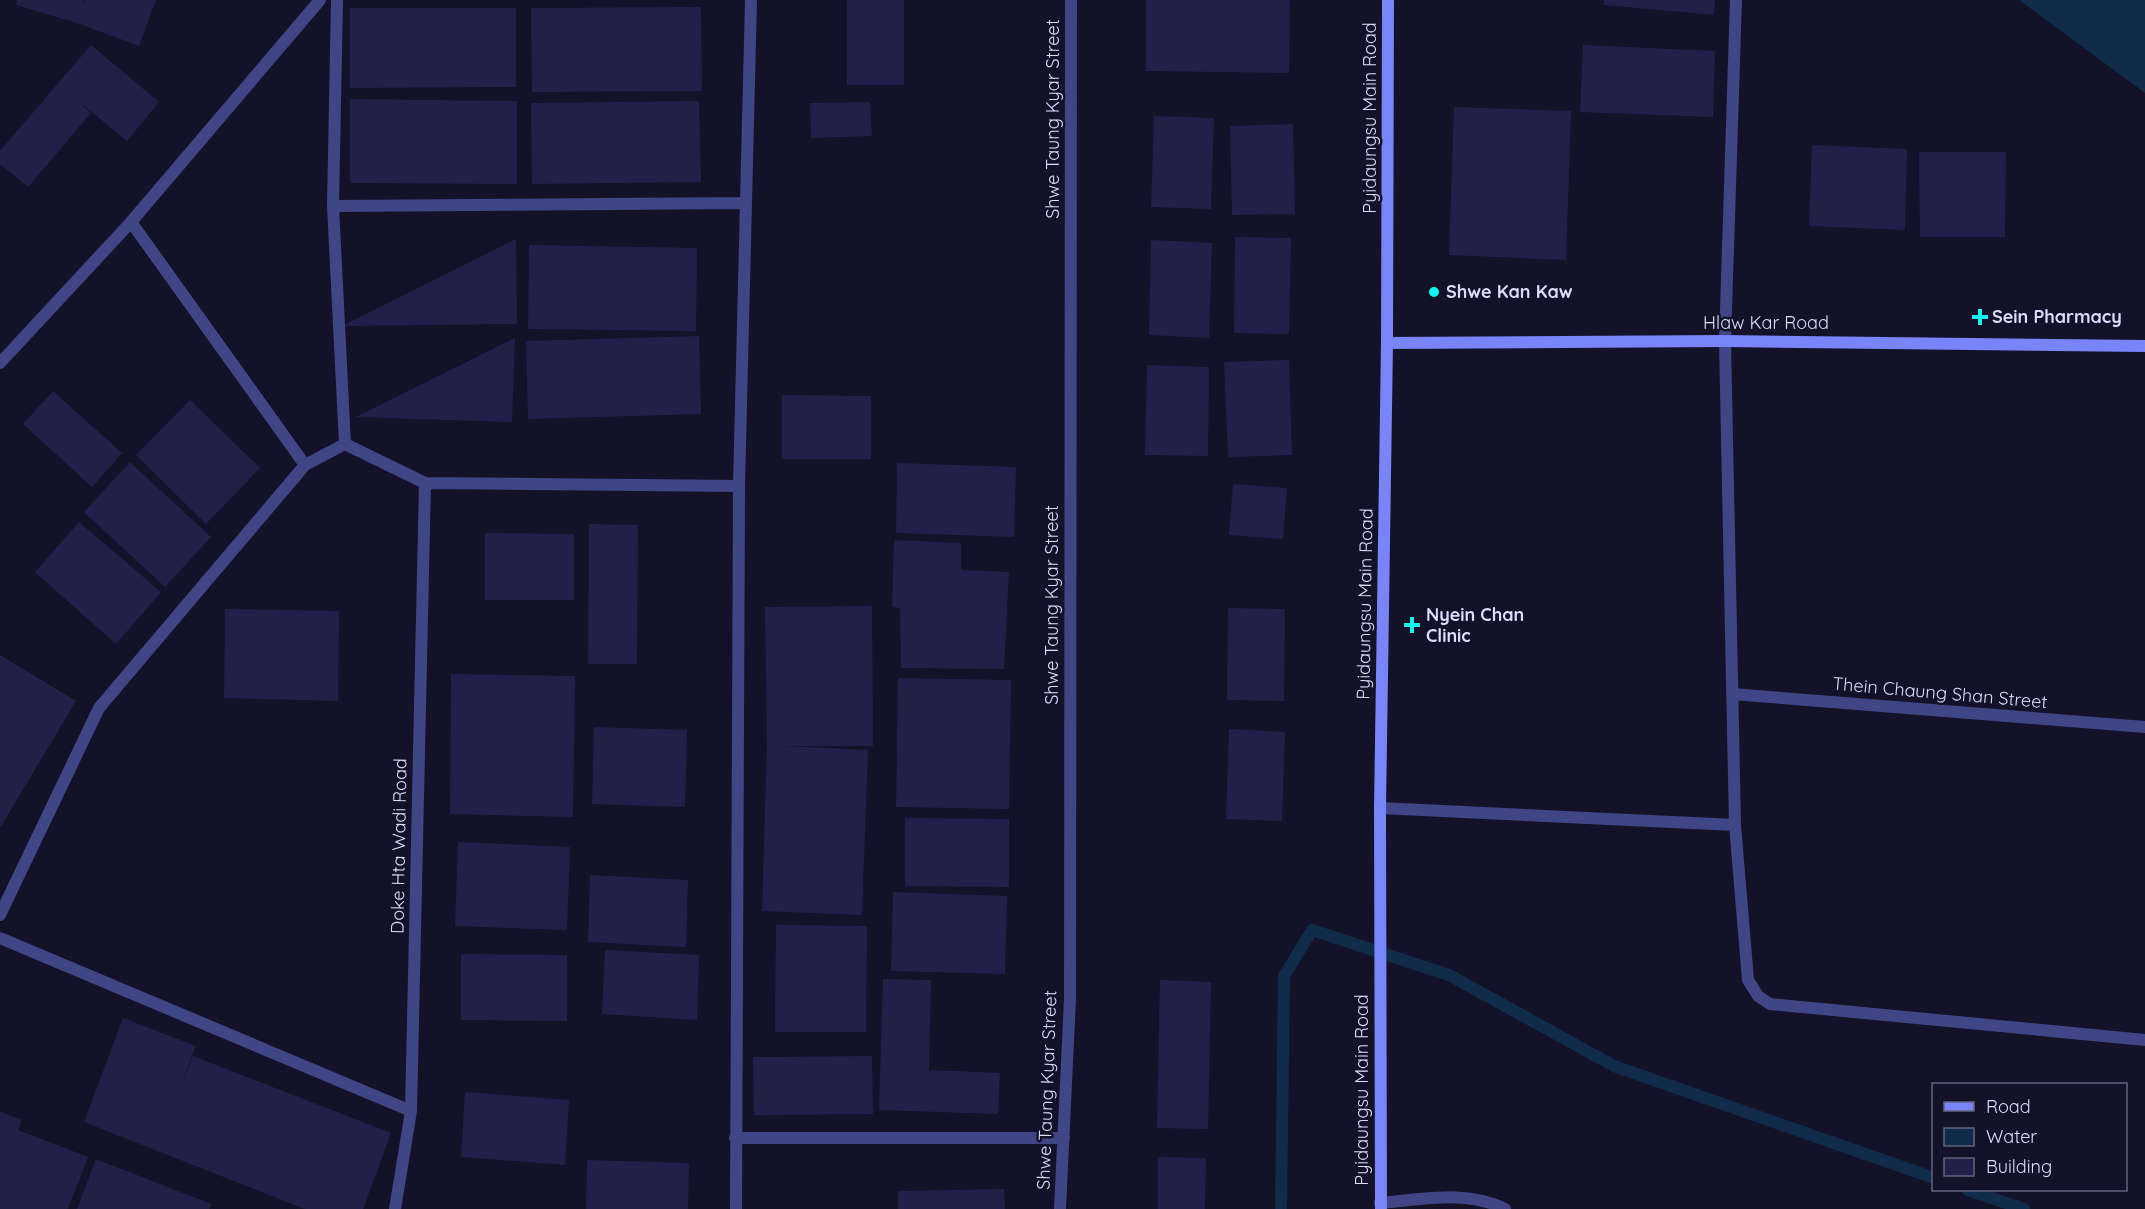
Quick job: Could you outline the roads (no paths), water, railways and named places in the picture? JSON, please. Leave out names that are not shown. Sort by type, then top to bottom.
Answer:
[{"type":"main road","name":"Pyidaungsu Main Road","points":[[1380,1206],[1380,808],[1387,343],[1388,0]]},
{"type":"main road","name":"Hlaw Kar Road","points":[[1387,343],[1725,341],[2145,346]]},
{"type":"street","points":[[0,363],[131,222],[320,0]]},
{"type":"street","points":[[337,0],[333,206],[345,444]]},
{"type":"street","points":[[736,1209],[739,486],[751,0]]},
{"type":"street","name":"Shwe Taung Kyar Street","points":[[1060,1209],[1070,999],[1071,0]]},
{"type":"street","points":[[1736,0],[1725,341],[1735,825],[1748,980],[1758,996],[1770,1004],[2145,1040]]},
{"type":"street","points":[[333,206],[746,203]]},
{"type":"street","points":[[131,222],[305,465]]},
{"type":"street","points":[[0,915],[99,708],[305,465],[345,444]]},
{"type":"street","points":[[345,444],[425,483],[739,486]]},
{"type":"street","name":"Doke Hta Wadi Road","points":[[395,1209],[411,1111],[425,483]]},
{"type":"street","name":"Thein Chaung Shan Street","points":[[1732,694],[2145,727]]},
{"type":"street","points":[[1380,808],[1735,825]]},
{"type":"street","points":[[0,938],[411,1111]]},
{"type":"street","points":[[735,1138],[1064,1138]]},
{"type":"street","points":[[1380,1206],[1457,1197],[1495,1204],[1505,1209]]},
{"type":"water","points":[[2019,0],[2145,0],[2145,93]]},
{"type":"waterway","points":[[1281,1209],[1284,976],[1312,930],[1449,975],[1614,1066],[1932,1177]]},
{"type":"waterway","points":[[1971,1191],[2024,1209]]},
{"type":"place","name":"Shwe Kan Kaw","points":[[1434,292]]},
{"type":"place","name":"Sein Pharmacy","points":[[1980,317]]},
{"type":"place","name":"Nyein Chan Clinic","points":[[1412,625]]}]
